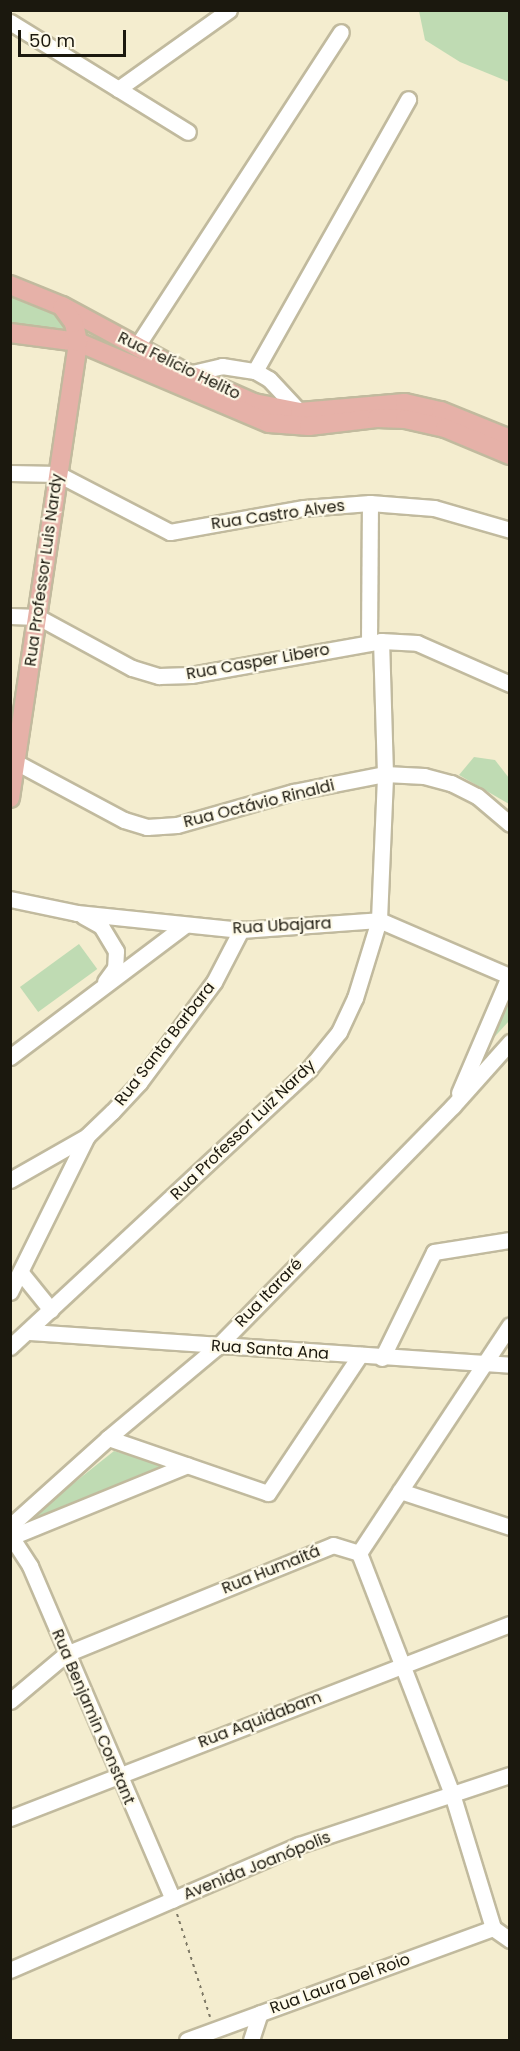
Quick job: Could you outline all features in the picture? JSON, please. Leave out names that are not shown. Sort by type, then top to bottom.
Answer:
[{"type":"main road","name":"Rua Felício Helito","points":[[10,285],[62,306],[188,374],[254,403],[300,412],[405,403],[441,411],[510,439]]},
{"type":"main road","points":[[62,306],[74,323],[78,342]]},
{"type":"main road","name":"Rua Felício Helito","points":[[10,333],[78,342],[269,423],[309,426],[376,418],[405,419],[445,428],[510,455]]},
{"type":"main road","name":"Rua Professor Luis Nardy","points":[[10,798],[13,759],[38,617],[78,342]]},
{"type":"street","points":[[118,89],[229,10]]},
{"type":"street","points":[[10,22],[188,132]]},
{"type":"street","points":[[137,346],[341,32]]},
{"type":"street","points":[[255,371],[408,99]]},
{"type":"street","points":[[188,374],[222,366],[255,371],[269,379],[300,412]]},
{"type":"street","points":[[10,473],[58,474]]},
{"type":"street","name":"Rua Castro Alves","points":[[58,474],[170,532],[304,508],[370,503],[434,508],[510,530]]},
{"type":"street","name":"Rua Professor Luiz Nardy","points":[[10,1347],[30,1332],[309,1069],[343,1023],[379,920],[385,774],[375,642],[370,503]]},
{"type":"street","name":"Rua Casper Libero","points":[[10,616],[38,617],[132,668],[159,676],[191,675],[375,642],[417,643],[510,684]]},
{"type":"street","name":"Rua Octávio Rinaldi","points":[[13,759],[124,820],[147,827],[177,825],[293,792],[385,774],[424,776],[451,783],[477,796],[510,824]]},
{"type":"street","name":"Rua Ubajara","points":[[10,899],[76,913],[241,930],[379,920],[509,975]]},
{"type":"street","points":[[76,913],[101,926],[116,951],[114,968],[102,987]]},
{"type":"street","points":[[10,1057],[185,924]]},
{"type":"street","name":"Rua Santa Barbara","points":[[10,1180],[87,1136],[146,1074],[214,982],[241,930]]},
{"type":"street","points":[[453,1107],[509,975]]},
{"type":"street","points":[[10,1043],[43,1032]]},
{"type":"street","name":"Rua Itararé","points":[[11,1532],[108,1437],[217,1347],[453,1107],[510,1042]]},
{"type":"street","points":[[10,1292],[22,1274],[87,1136]]},
{"type":"street","points":[[382,1358],[434,1252],[510,1240]]},
{"type":"street","points":[[22,1274],[51,1310]]},
{"type":"street","points":[[510,1325],[487,1363],[359,1553],[453,1797],[493,1928],[510,1941]]},
{"type":"street","name":"Rua Santa Ana","points":[[30,1332],[217,1347],[510,1365]]},
{"type":"street","points":[[108,1437],[264,1493],[272,1491],[360,1355]]},
{"type":"street","points":[[11,1532],[187,1465]]},
{"type":"street","points":[[400,1491],[510,1527]]},
{"type":"street","name":"Rua Benjamin Constant","points":[[11,1532],[30,1566],[172,1900]]},
{"type":"street","name":"Rua Humaitá","points":[[10,1701],[66,1654],[333,1545],[359,1553]]},
{"type":"street","name":"Rua Aquidabam","points":[[10,1818],[118,1774],[510,1624]]},
{"type":"street","name":"Avenida Joanópolis","points":[[10,1970],[299,1845],[453,1797],[510,1775]]},
{"type":"street","name":"Rua Laura Del Roio","points":[[188,2040],[493,1928]]},
{"type":"street","points":[[251,2040],[260,2013]]},
{"type":"path","points":[[172,1900],[214,2031]]},
{"type":"green space","points":[[419,11],[509,11],[509,82],[460,62],[425,40]]},
{"type":"green space","points":[[11,293],[56,312],[66,332],[11,325]]},
{"type":"green space","points":[[474,757],[495,760],[509,778],[509,804],[459,775]]},
{"type":"green space","points":[[79,944],[97,969],[38,1012],[20,987]]},
{"type":"green space","points":[[509,996],[509,1021],[488,1044]]},
{"type":"green space","points":[[114,1451],[168,1466],[41,1518],[35,1514]]}]
